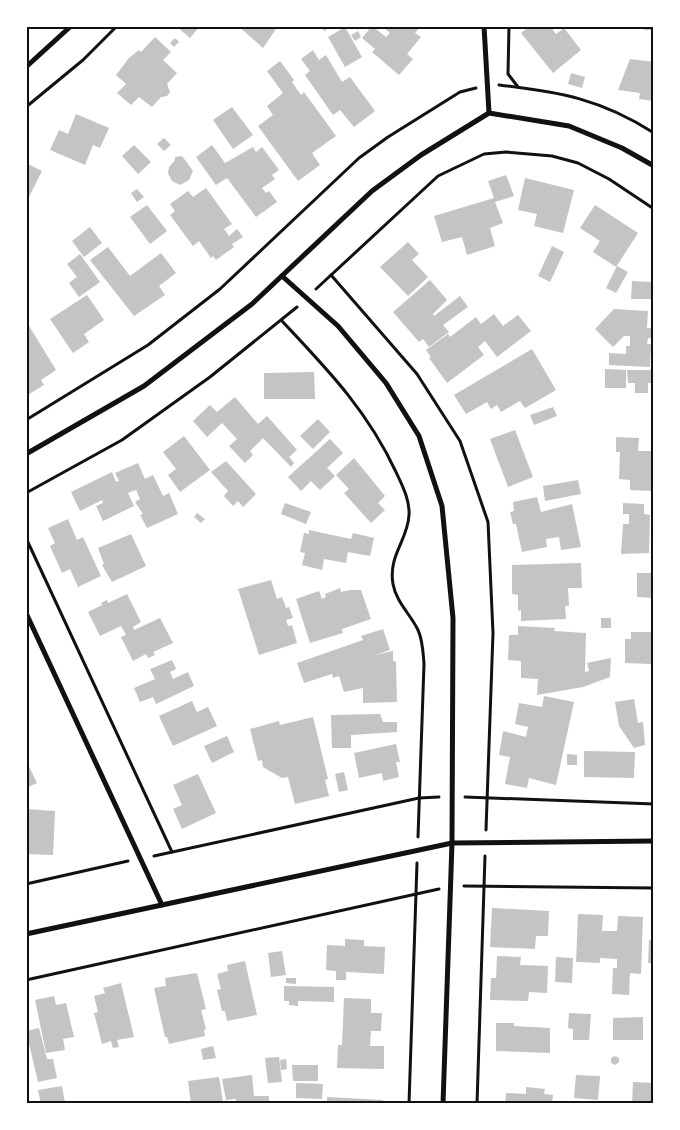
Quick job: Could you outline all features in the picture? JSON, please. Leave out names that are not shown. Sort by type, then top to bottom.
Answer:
[{"type":"street","points":[[26,67],[71,26]]},
{"type":"street","points":[[484,26],[489,113]]},
{"type":"street","points":[[26,454],[144,386],[252,304],[336,222],[372,191],[421,155],[489,113],[569,126],[622,148],[654,166]]},
{"type":"street","points":[[282,276],[338,326],[386,383],[419,436],[442,506],[453,618],[452,844],[443,1104]]},
{"type":"street","points":[[26,613],[162,905]]},
{"type":"street","points":[[26,934],[452,844],[654,841]]},
{"type":"path","points":[[26,107],[84,60],[117,26]]},
{"type":"path","points":[[509,26],[508,74],[518,87]]},
{"type":"path","points":[[654,209],[609,179],[578,163],[552,156],[506,152],[484,154],[438,176],[331,276],[418,374],[460,441],[488,522],[493,633],[488,797],[654,804]]},
{"type":"path","points":[[26,493],[122,440],[210,377],[282,321],[358,406],[387,452],[408,499],[410,515],[405,534],[394,556],[392,582],[397,597],[414,623],[423,642],[424,664],[419,798],[26,884]]},
{"type":"path","points":[[26,538],[172,852]]},
{"type":"path","points":[[477,1104],[484,886],[654,888]]},
{"type":"path","points":[[26,980],[416,895],[409,1104]]},
{"type":"building","points":[[176,26],[200,26],[190,38]]},
{"type":"building","points":[[238,26],[272,26],[276,29],[263,48]]},
{"type":"building","points":[[321,26],[332,26],[324,31]]},
{"type":"building","points":[[372,26],[386,37],[390,33],[382,26],[421,26],[415,33],[421,37],[407,54],[413,59],[399,75],[372,52],[375,49],[362,38]]},
{"type":"building","points":[[530,26],[550,26],[556,34],[564,28],[581,50],[553,73],[521,33]]},
{"type":"building","points":[[644,26],[654,26],[654,30],[644,30]]},
{"type":"building","points":[[345,27],[362,57],[345,67],[328,37]]},
{"type":"building","points":[[358,31],[361,37],[355,41],[351,35]]},
{"type":"building","points":[[155,37],[171,52],[163,60],[177,73],[167,84],[170,92],[167,96],[161,97],[152,107],[139,97],[131,105],[117,93],[126,84],[116,75],[129,58],[139,50],[141,52]]},
{"type":"building","points":[[175,38],[179,42],[174,47],[170,43]]},
{"type":"building","points":[[313,50],[319,60],[326,55],[342,82],[350,77],[375,111],[354,127],[340,110],[333,115],[305,75],[310,71],[301,59]]},
{"type":"building","points":[[630,59],[654,62],[654,101],[639,99],[640,93],[618,90]]},
{"type":"building","points":[[280,61],[294,80],[292,82],[301,95],[304,92],[336,136],[312,153],[320,165],[298,181],[258,126],[273,115],[267,106],[283,93],[267,71]]},
{"type":"building","points":[[571,73],[585,77],[582,88],[568,84]]},
{"type":"building","points":[[232,107],[253,135],[233,149],[213,120]]},
{"type":"building","points":[[76,114],[109,128],[100,148],[93,145],[85,165],[50,150],[59,130],[68,134]]},
{"type":"building","points":[[164,138],[171,145],[164,151],[157,144]]},
{"type":"building","points":[[134,145],[151,162],[138,174],[122,156]]},
{"type":"building","points":[[212,145],[225,163],[253,147],[256,152],[262,147],[279,170],[272,175],[275,179],[262,188],[266,193],[269,191],[277,202],[256,217],[227,178],[216,185],[196,157]]},
{"type":"building","points":[[182,156],[193,171],[189,180],[180,185],[172,181],[168,173],[175,157]]},
{"type":"building","points":[[26,163],[42,171],[26,203]]},
{"type":"building","points":[[506,175],[514,196],[495,202],[503,223],[490,228],[495,246],[467,255],[462,237],[442,242],[434,216],[494,198],[488,181]]},
{"type":"building","points":[[525,178],[574,190],[563,233],[534,226],[537,214],[518,210]]},
{"type":"building","points":[[206,188],[232,224],[224,229],[229,236],[237,229],[243,237],[232,244],[234,247],[216,260],[213,256],[211,258],[199,241],[193,246],[170,215],[175,211],[170,204],[188,191],[193,197]]},
{"type":"building","points":[[137,189],[144,197],[137,202],[131,193]]},
{"type":"building","points":[[147,205],[167,231],[150,244],[130,217]]},
{"type":"building","points":[[595,205],[638,233],[616,267],[593,252],[600,241],[580,228]]},
{"type":"building","points":[[90,227],[102,243],[84,257],[72,241]]},
{"type":"building","points":[[408,242],[419,254],[412,260],[428,277],[408,296],[380,267]]},
{"type":"building","points":[[552,246],[564,252],[550,282],[538,276]]},
{"type":"building","points":[[108,247],[130,276],[161,253],[176,273],[159,286],[165,295],[134,316],[90,260]]},
{"type":"building","points":[[80,254],[100,282],[79,297],[69,283],[77,277],[67,264]]},
{"type":"building","points":[[617,266],[628,272],[616,293],[606,288]]},
{"type":"building","points":[[430,280],[447,300],[433,314],[434,316],[460,296],[468,307],[443,325],[449,332],[429,347],[423,339],[419,342],[393,312]]},
{"type":"building","points":[[632,281],[654,282],[654,299],[631,299]]},
{"type":"building","points":[[87,295],[104,320],[84,334],[89,342],[73,353],[50,319]]},
{"type":"building","points":[[614,309],[648,311],[647,328],[652,328],[651,338],[648,338],[647,344],[651,344],[650,367],[609,365],[609,353],[626,354],[626,346],[630,346],[630,336],[624,336],[613,347],[595,329]]},
{"type":"building","points":[[494,314],[503,326],[518,315],[531,331],[497,357],[485,341],[478,347],[484,355],[447,383],[429,358],[431,357],[426,350],[448,334],[450,337],[476,317],[481,324]]},
{"type":"building","points":[[26,321],[56,370],[41,380],[44,385],[26,396]]},
{"type":"building","points":[[532,349],[556,390],[525,408],[520,401],[501,412],[497,405],[491,409],[487,402],[466,414],[454,395]]},
{"type":"building","points":[[605,369],[626,370],[626,388],[605,388]]},
{"type":"building","points":[[627,370],[654,370],[654,383],[648,383],[648,393],[635,393],[635,383],[628,383]]},
{"type":"building","points":[[314,372],[315,399],[264,399],[264,373]]},
{"type":"building","points":[[235,397],[258,424],[267,416],[297,450],[289,457],[294,463],[291,467],[263,438],[250,451],[253,455],[245,463],[229,446],[237,439],[222,423],[207,437],[193,421],[210,405],[217,412]]},
{"type":"building","points":[[553,407],[557,416],[534,425],[530,415]]},
{"type":"building","points":[[318,419],[330,432],[313,449],[300,436]]},
{"type":"building","points":[[515,430],[533,477],[508,487],[490,439]]},
{"type":"building","points":[[184,436],[210,470],[180,492],[168,475],[176,469],[163,452]]},
{"type":"building","points":[[616,437],[639,438],[638,451],[654,451],[654,491],[630,490],[630,480],[619,479],[620,452],[616,452]]},
{"type":"building","points":[[330,439],[343,453],[327,468],[335,476],[320,490],[311,481],[301,491],[288,477]]},
{"type":"building","points":[[354,458],[385,496],[378,503],[385,510],[371,523],[344,493],[349,489],[336,475]]},
{"type":"building","points":[[226,461],[256,494],[243,507],[238,501],[233,506],[224,496],[228,491],[211,472]]},
{"type":"building","points":[[138,463],[145,479],[153,475],[163,496],[169,493],[178,514],[147,528],[140,515],[143,514],[135,502],[140,499],[136,490],[128,493],[134,506],[103,521],[96,506],[103,503],[102,500],[80,511],[71,492],[112,472],[116,482],[119,481],[115,473]]},
{"type":"building","points":[[578,480],[581,494],[545,501],[543,486]]},
{"type":"building","points":[[537,497],[541,512],[572,504],[581,547],[561,550],[559,537],[546,539],[547,547],[522,552],[516,524],[513,524],[510,512],[514,511],[513,502]]},
{"type":"building","points":[[285,503],[311,512],[306,524],[281,514]]},
{"type":"building","points":[[623,503],[644,504],[644,514],[650,515],[649,553],[621,554],[623,524],[629,524],[629,514],[623,514]]},
{"type":"building","points":[[197,513],[205,519],[201,523],[194,517]]},
{"type":"building","points":[[68,519],[77,540],[83,537],[101,576],[78,587],[70,569],[62,573],[50,546],[55,543],[48,528]]},
{"type":"building","points":[[309,530],[351,539],[353,533],[374,538],[370,556],[348,552],[346,563],[324,559],[322,570],[302,565],[305,553],[300,552],[304,533],[309,534]]},
{"type":"building","points":[[131,534],[146,566],[112,582],[102,565],[104,564],[98,548]]},
{"type":"building","points":[[581,563],[582,588],[568,588],[569,606],[565,606],[566,619],[521,621],[521,610],[518,611],[518,595],[512,594],[512,565]]},
{"type":"building","points":[[637,573],[654,573],[654,598],[637,597]]},
{"type":"building","points":[[271,580],[277,599],[282,597],[286,608],[289,607],[293,618],[286,620],[288,626],[292,625],[297,643],[259,655],[238,589]]},
{"type":"building","points":[[340,588],[341,592],[361,590],[371,619],[342,629],[343,633],[310,643],[296,599],[319,591],[322,599],[326,597],[325,594]]},
{"type":"building","points":[[127,594],[141,622],[133,627],[134,630],[160,618],[173,643],[153,652],[155,655],[148,658],[146,654],[133,661],[121,637],[126,635],[121,626],[100,636],[88,612],[102,605],[101,603],[107,600],[108,603]]},
{"type":"building","points":[[601,618],[611,618],[611,628],[601,628]]},
{"type":"building","points":[[518,626],[555,628],[554,631],[586,633],[585,672],[589,671],[587,663],[611,658],[610,677],[583,687],[537,695],[538,679],[521,678],[521,661],[508,660],[509,635],[518,635]]},
{"type":"building","points":[[383,629],[390,650],[375,655],[393,651],[393,661],[396,662],[397,702],[363,703],[363,688],[344,692],[339,676],[333,678],[332,674],[304,683],[297,663],[363,640],[361,636]]},
{"type":"building","points":[[631,632],[651,632],[651,664],[625,663],[625,639],[631,639]]},
{"type":"building","points":[[172,660],[176,669],[170,672],[173,679],[188,672],[194,686],[156,704],[153,697],[140,702],[134,688],[155,679],[150,669]]},
{"type":"building","points":[[544,696],[574,702],[556,785],[529,778],[527,788],[505,784],[510,757],[499,755],[503,731],[526,737],[528,727],[515,724],[519,703],[542,707]]},
{"type":"building","points":[[634,699],[638,723],[643,722],[645,745],[634,748],[619,726],[615,702]]},
{"type":"building","points":[[192,701],[197,712],[208,707],[217,726],[173,746],[159,716]]},
{"type":"building","points":[[380,714],[383,722],[397,722],[397,732],[351,735],[351,748],[332,748],[331,715]]},
{"type":"building","points":[[313,717],[328,779],[325,780],[329,796],[295,804],[288,777],[282,778],[263,767],[262,760],[258,761],[250,729],[279,721],[280,725]]},
{"type":"building","points":[[227,736],[234,752],[212,763],[204,746]]},
{"type":"building","points":[[396,744],[400,762],[396,762],[399,777],[383,781],[382,773],[359,778],[354,753]]},
{"type":"building","points":[[584,751],[635,752],[634,778],[584,777]]},
{"type":"building","points":[[567,754],[577,755],[577,765],[567,765]]},
{"type":"building","points":[[26,760],[37,783],[26,788]]},
{"type":"building","points":[[344,772],[348,790],[339,792],[335,774]]},
{"type":"building","points":[[198,774],[216,813],[182,829],[173,809],[182,805],[173,785]]},
{"type":"building","points":[[26,809],[55,811],[53,855],[26,854]]},
{"type":"building","points":[[492,908],[549,911],[548,936],[536,936],[535,949],[490,947]]},
{"type":"building","points":[[578,914],[603,915],[602,931],[617,931],[618,916],[643,917],[641,974],[630,973],[629,995],[612,994],[613,968],[617,968],[617,959],[600,958],[600,963],[576,962]]},
{"type":"building","points":[[345,939],[364,940],[364,946],[385,947],[384,974],[346,972],[346,980],[336,980],[336,971],[326,970],[327,945],[345,946]]},
{"type":"building","points":[[649,940],[654,940],[654,963],[648,963]]},
{"type":"building","points":[[282,951],[286,975],[271,977],[268,953]]},
{"type":"building","points":[[497,956],[521,957],[520,965],[548,966],[547,993],[529,992],[528,1001],[490,1000],[491,978],[496,978]]},
{"type":"building","points":[[556,957],[573,958],[572,983],[555,982]]},
{"type":"building","points":[[245,961],[257,1015],[227,1021],[225,1011],[222,1011],[217,990],[221,989],[217,974],[228,971],[227,965]]},
{"type":"building","points":[[197,973],[206,1009],[201,1010],[206,1029],[204,1030],[205,1036],[169,1044],[167,1037],[165,1037],[154,988],[166,986],[165,978]]},
{"type":"building","points":[[286,978],[296,978],[296,984],[286,983]]},
{"type":"building","points":[[121,983],[134,1037],[117,1040],[119,1047],[113,1048],[111,1041],[102,1044],[94,1013],[98,1012],[94,996],[105,993],[103,988]]},
{"type":"building","points":[[284,986],[334,987],[334,1002],[298,1001],[298,1006],[289,1005],[289,1001],[284,1001]]},
{"type":"building","points":[[54,996],[56,1005],[66,1003],[74,1037],[63,1039],[65,1050],[46,1053],[35,1000]]},
{"type":"building","points":[[344,998],[371,999],[371,1013],[382,1013],[381,1031],[371,1031],[370,1046],[384,1046],[384,1069],[337,1068],[338,1045],[342,1045]]},
{"type":"building","points":[[569,1013],[591,1014],[589,1040],[573,1040],[573,1029],[568,1028]]},
{"type":"building","points":[[643,1017],[643,1040],[613,1040],[613,1018]]},
{"type":"building","points":[[496,1023],[514,1023],[514,1026],[550,1028],[550,1053],[496,1051]]},
{"type":"building","points":[[39,1028],[47,1059],[53,1059],[57,1078],[38,1082],[26,1031]]},
{"type":"building","points":[[213,1046],[216,1058],[203,1060],[201,1049]]},
{"type":"building","points":[[615,1056],[619,1058],[619,1062],[615,1065],[611,1063],[611,1058]]},
{"type":"building","points":[[279,1057],[282,1082],[268,1083],[265,1058]]},
{"type":"building","points":[[286,1059],[287,1069],[281,1070],[280,1060]]},
{"type":"building","points":[[292,1065],[318,1065],[318,1081],[293,1081]]},
{"type":"building","points":[[252,1075],[254,1096],[269,1096],[269,1104],[237,1104],[236,1099],[226,1100],[222,1079]]},
{"type":"building","points":[[576,1075],[600,1076],[598,1100],[574,1098]]},
{"type":"building","points":[[219,1077],[223,1102],[191,1104],[188,1081]]},
{"type":"building","points":[[633,1082],[654,1083],[654,1104],[632,1104]]},
{"type":"building","points":[[296,1083],[323,1084],[322,1099],[296,1098]]},
{"type":"building","points":[[62,1086],[65,1103],[41,1104],[38,1090]]},
{"type":"building","points":[[526,1087],[545,1089],[544,1094],[553,1095],[552,1104],[505,1104],[506,1093],[526,1094]]},
{"type":"building","points":[[327,1097],[383,1100],[383,1104],[327,1104]]}]
